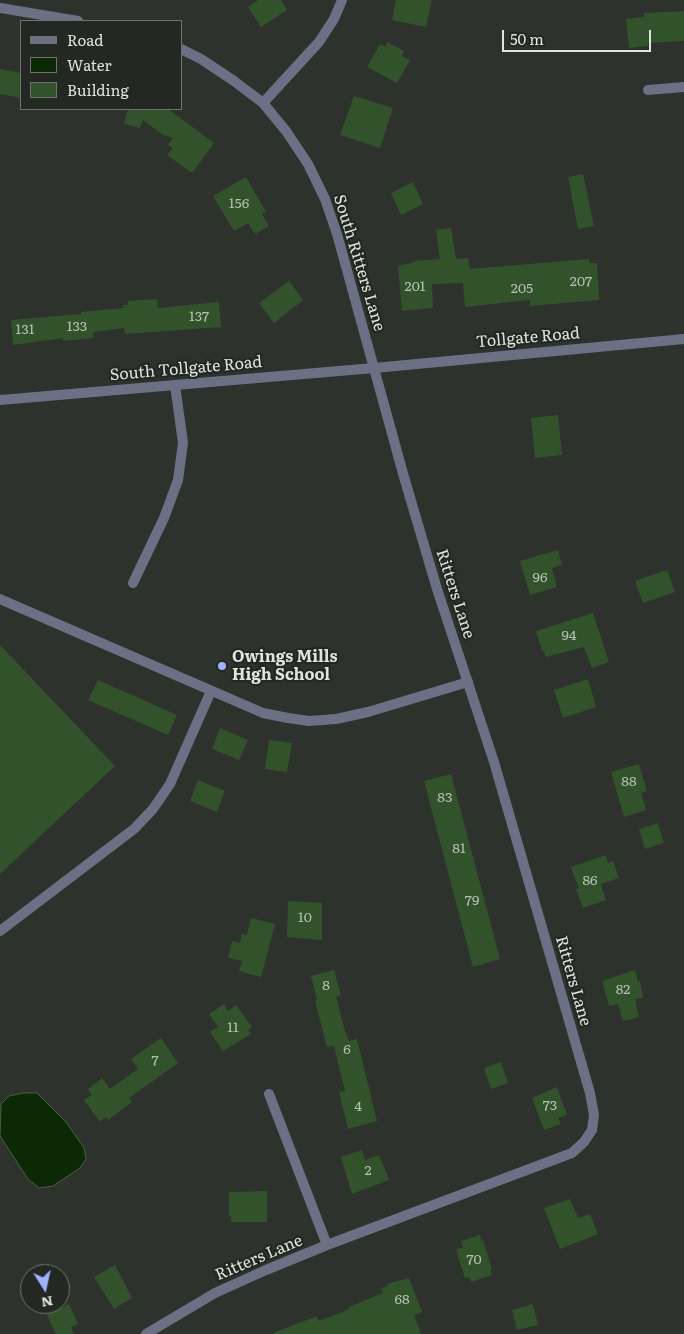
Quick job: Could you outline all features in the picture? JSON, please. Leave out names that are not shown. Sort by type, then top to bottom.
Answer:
[{"type":"street","points":[[263,102],[319,42],[334,19],[342,0]]},
{"type":"street","points":[[0,8],[72,20]]},
{"type":"street","name":"South Ritters Lane","points":[[182,50],[201,59],[263,102],[286,131],[308,164],[325,199],[337,234],[374,368]]},
{"type":"street","points":[[648,90],[684,87]]},
{"type":"street","name":"Tollgate Road","points":[[374,368],[684,339]]},
{"type":"street","name":"South Tollgate Road","points":[[0,400],[374,368]]},
{"type":"street","name":"Ritters Lane","points":[[146,1334],[215,1293],[327,1245],[572,1153],[584,1142],[592,1130],[594,1115],[590,1092],[494,762],[437,589],[374,368]]},
{"type":"street","points":[[133,584],[164,518],[178,480],[183,443],[175,385]]},
{"type":"street","points":[[0,599],[263,713],[309,721],[336,719],[368,712],[468,682]]},
{"type":"street","points":[[0,931],[134,829],[153,809],[170,784],[211,691]]},
{"type":"street","points":[[269,1094],[327,1245]]},
{"type":"water","points":[[37,1093],[66,1122],[84,1148],[86,1159],[80,1168],[53,1186],[39,1188],[28,1179],[0,1136],[1,1104],[9,1096]]},
{"type":"building","points":[[258,0],[281,0],[287,10],[261,27],[248,7]]},
{"type":"building","points":[[396,0],[432,0],[426,27],[392,20]]},
{"type":"building","points":[[684,11],[684,41],[648,43],[648,46],[629,48],[626,19],[644,17],[644,13]]},
{"type":"building","points":[[387,42],[404,51],[402,56],[410,60],[397,83],[367,67],[380,44],[386,47]]},
{"type":"building","points":[[0,69],[20,73],[20,98],[0,94]]},
{"type":"building","points":[[354,96],[393,108],[380,148],[340,135]]},
{"type":"building","points":[[128,110],[169,110],[214,143],[192,173],[167,155],[173,148],[168,145],[173,138],[163,135],[143,120],[140,128],[124,124]]},
{"type":"building","points":[[583,174],[594,226],[578,229],[568,177]]},
{"type":"building","points":[[246,177],[266,212],[262,214],[269,226],[255,234],[248,223],[234,231],[213,196]]},
{"type":"building","points":[[413,182],[423,204],[401,215],[391,193]]},
{"type":"building","points":[[451,228],[456,259],[468,258],[470,269],[589,259],[589,263],[597,263],[599,300],[530,306],[530,300],[465,307],[463,283],[432,284],[433,308],[402,311],[398,266],[415,261],[440,259],[436,230]]},
{"type":"building","points":[[289,281],[303,300],[274,323],[259,303]]},
{"type":"building","points":[[157,299],[158,308],[219,302],[221,327],[125,334],[124,328],[93,332],[94,338],[63,341],[63,338],[13,345],[11,320],[123,308],[123,305],[128,305],[128,301]]},
{"type":"building","points":[[558,415],[562,455],[535,458],[531,418]]},
{"type":"building","points":[[558,550],[562,565],[552,568],[557,587],[530,595],[520,561]]},
{"type":"building","points":[[667,570],[675,592],[643,603],[635,581]]},
{"type":"building","points":[[593,613],[609,662],[592,668],[584,647],[546,657],[544,651],[542,651],[536,631]]},
{"type":"building","points":[[0,645],[115,766],[0,874]]},
{"type":"building","points":[[588,679],[596,707],[563,718],[554,690]]},
{"type":"building","points":[[98,680],[177,715],[168,735],[88,700]]},
{"type":"building","points":[[220,728],[248,740],[239,760],[212,749]]},
{"type":"building","points":[[269,740],[292,743],[287,772],[265,769]]},
{"type":"building","points":[[639,764],[647,791],[641,793],[646,810],[624,817],[611,772]]},
{"type":"building","points":[[451,774],[500,959],[473,967],[424,781]]},
{"type":"building","points":[[198,780],[225,791],[217,812],[190,801]]},
{"type":"building","points":[[658,823],[664,843],[645,849],[639,829]]},
{"type":"building","points":[[606,855],[608,863],[613,861],[619,878],[601,884],[606,900],[583,908],[571,867]]},
{"type":"building","points":[[288,901],[322,903],[322,940],[287,937]]},
{"type":"building","points":[[251,918],[275,924],[261,977],[239,971],[242,961],[228,958],[232,941],[240,943],[242,934],[247,935]]},
{"type":"building","points":[[334,970],[341,995],[336,997],[345,1031],[349,1041],[357,1039],[377,1121],[348,1129],[339,1092],[345,1091],[334,1046],[327,1047],[315,1001],[317,1000],[311,976]]},
{"type":"building","points":[[635,970],[638,982],[640,981],[643,998],[635,999],[639,1017],[623,1021],[618,1004],[609,1006],[602,981]]},
{"type":"building","points":[[224,1004],[228,1011],[236,1005],[252,1027],[248,1030],[251,1034],[223,1051],[210,1032],[218,1027],[209,1014]]},
{"type":"building","points":[[161,1038],[178,1063],[129,1098],[132,1102],[108,1120],[106,1117],[100,1122],[84,1100],[92,1095],[88,1089],[102,1078],[110,1089],[138,1069],[131,1059]]},
{"type":"building","points":[[501,1062],[508,1083],[491,1089],[484,1068]]},
{"type":"building","points":[[557,1087],[567,1115],[558,1118],[561,1124],[544,1130],[532,1098]]},
{"type":"building","points":[[362,1150],[365,1160],[379,1155],[389,1180],[352,1194],[341,1157]]},
{"type":"building","points":[[267,1191],[267,1222],[231,1222],[231,1216],[229,1216],[229,1192]]},
{"type":"building","points":[[570,1199],[578,1218],[590,1214],[598,1234],[560,1249],[544,1208]]},
{"type":"building","points":[[480,1235],[492,1275],[471,1282],[469,1277],[465,1278],[456,1249],[463,1248],[461,1241]]},
{"type":"building","points":[[115,1265],[132,1298],[114,1309],[94,1277]]},
{"type":"building","points":[[409,1278],[422,1312],[414,1315],[421,1334],[273,1334],[317,1316],[319,1321],[350,1309],[349,1307],[383,1293],[381,1288],[388,1286],[387,1284]]},
{"type":"building","points":[[533,1304],[538,1325],[517,1330],[512,1310]]},
{"type":"building","points":[[70,1306],[78,1324],[71,1327],[74,1334],[56,1334],[47,1315],[70,1314]]},
{"type":"place","name":"Owings Mills High School","points":[[222,666]]}]
